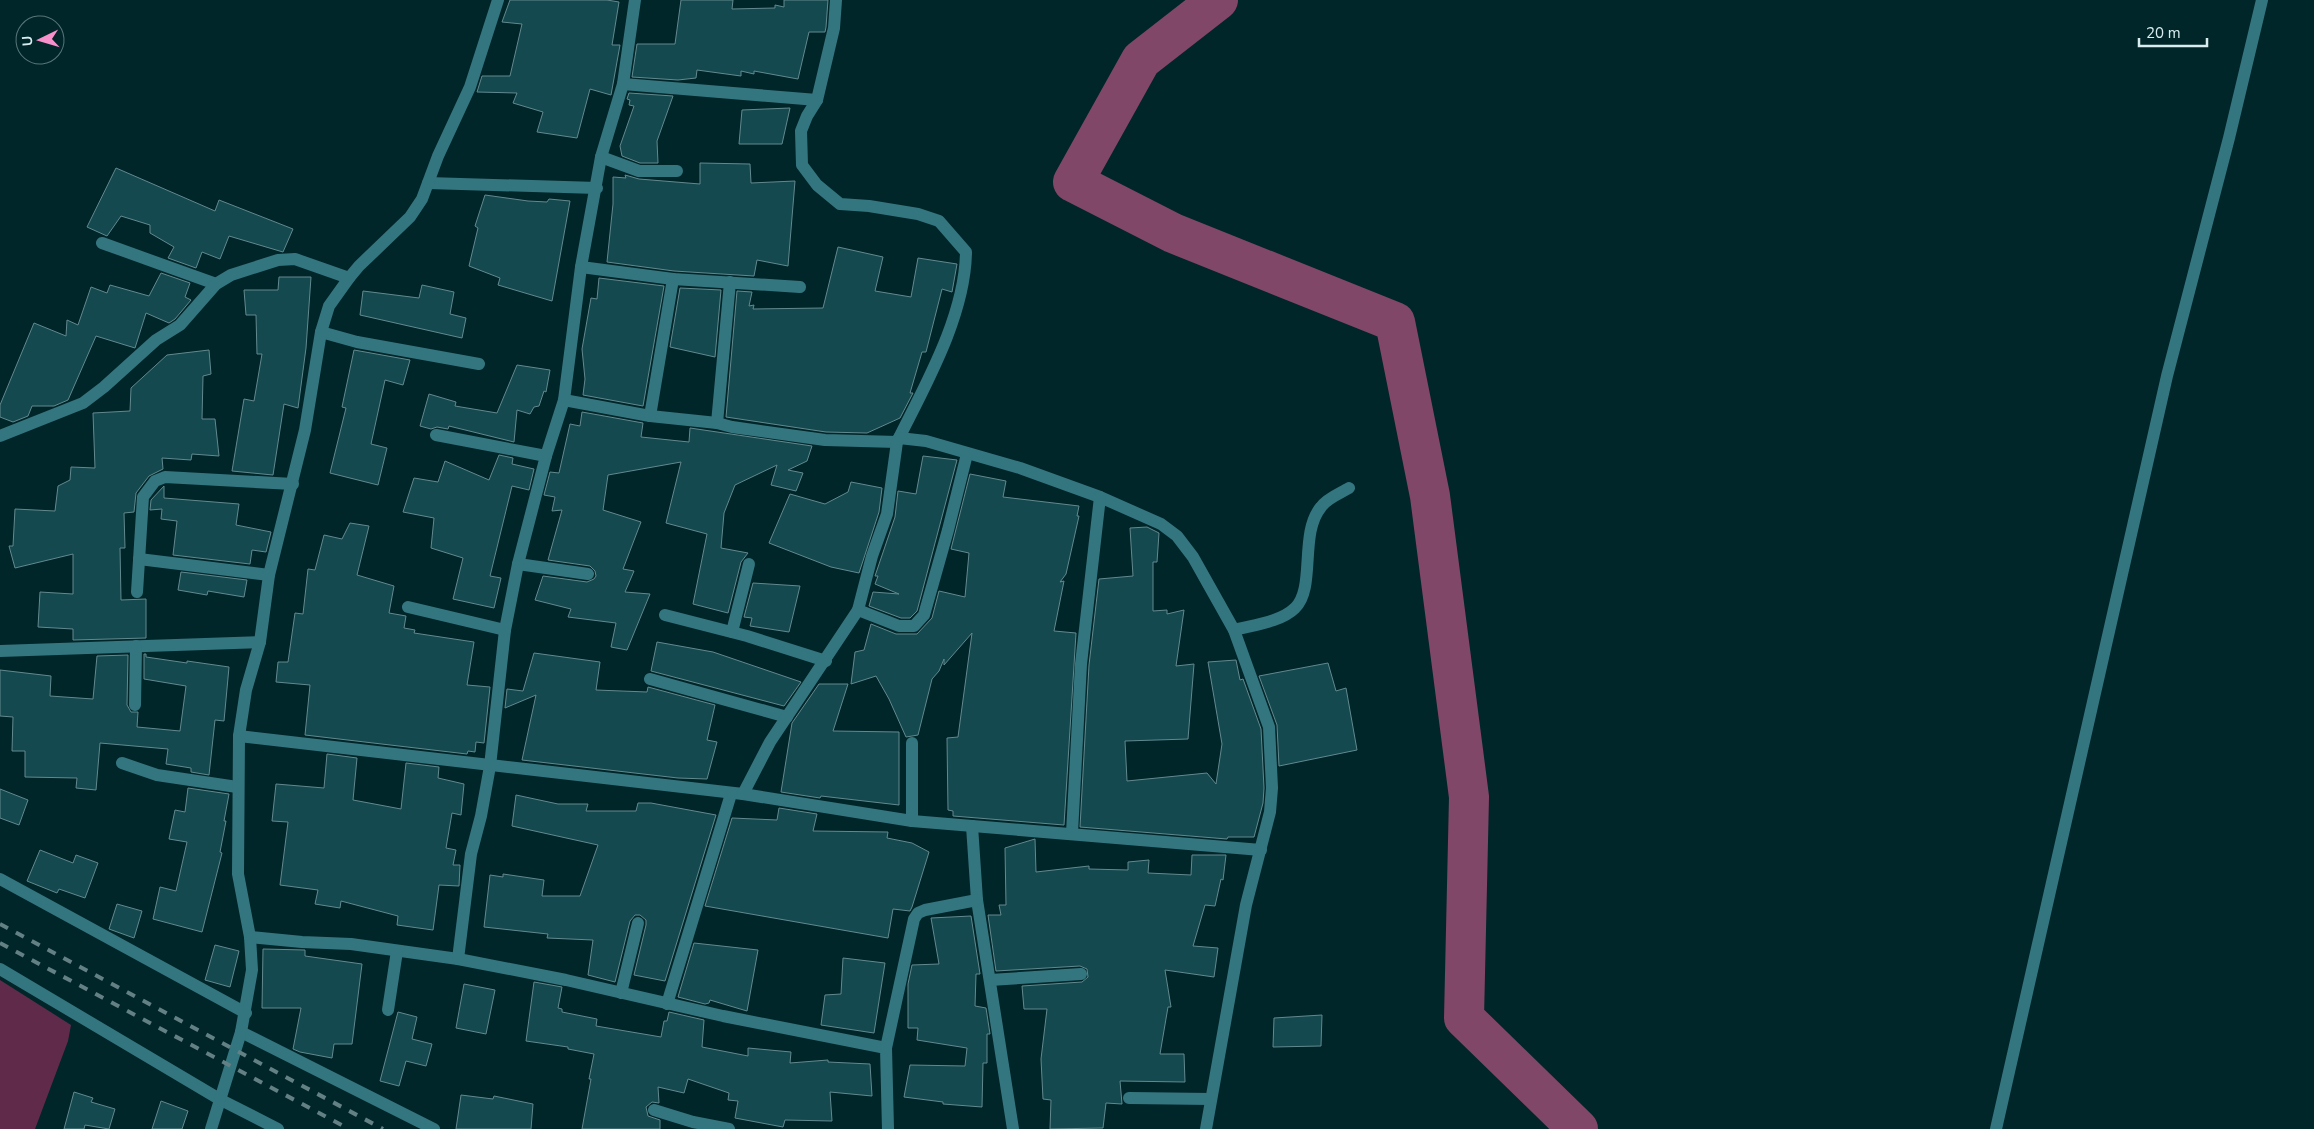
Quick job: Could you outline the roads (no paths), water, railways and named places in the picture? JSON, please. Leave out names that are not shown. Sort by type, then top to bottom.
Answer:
[{"type":"street","points":[[211,1129],[246,1014],[252,970],[250,937],[238,874],[239,736],[246,690],[260,642],[269,575],[306,430],[321,332],[329,306],[349,278],[410,217],[428,183],[470,87],[498,0]]},
{"type":"street","points":[[458,959],[471,854],[481,816],[490,766],[505,630],[518,564],[546,456],[564,400],[581,267],[597,188],[601,157],[623,84],[635,0]]},
{"type":"street","points":[[667,1004],[737,794],[858,610],[872,556],[887,514],[898,440],[925,384],[960,296],[966,269],[966,252],[939,221],[918,214],[869,206],[840,204],[817,185],[802,165],[801,131],[807,116],[818,100],[834,28],[836,0]]},
{"type":"street","points":[[1996,1129],[2167,376],[2229,138],[2262,0]]},
{"type":"street","points":[[623,84],[818,100]]},
{"type":"street","points":[[601,157],[639,171],[677,171]]},
{"type":"street","points":[[428,183],[597,188]]},
{"type":"street","points":[[102,243],[216,284]]},
{"type":"street","points":[[0,436],[83,403],[104,387],[156,340],[180,325],[216,284],[231,276],[278,260],[295,259],[349,278]]},
{"type":"street","points":[[581,267],[674,279],[800,287]]},
{"type":"street","points":[[650,416],[674,279]]},
{"type":"street","points":[[717,423],[730,282]]},
{"type":"street","points":[[321,332],[357,342],[480,364]]},
{"type":"street","points":[[564,400],[650,416],[717,423],[732,427],[825,440],[926,441],[1020,468],[1100,497],[1161,524],[1177,536],[1193,556],[1234,630],[1269,727],[1272,788],[1270,812],[1246,905],[1206,1129]]},
{"type":"street","points":[[436,435],[546,456]]},
{"type":"street","points":[[858,610],[905,627],[914,626],[920,621],[924,615],[948,530],[967,454]]},
{"type":"street","points":[[137,592],[143,497],[155,481],[165,477],[292,484]]},
{"type":"street","points":[[1234,630],[1273,620],[1295,609],[1304,597],[1308,548],[1316,517],[1321,506],[1350,488]]},
{"type":"street","points":[[1072,833],[1081,664],[1100,497]]},
{"type":"street","points":[[139,559],[269,575]]},
{"type":"street","points":[[518,564],[588,574]]},
{"type":"street","points":[[732,632],[749,564]]},
{"type":"street","points":[[408,607],[505,630]]},
{"type":"street","points":[[665,615],[732,632],[826,661]]},
{"type":"street","points":[[0,651],[260,642]]},
{"type":"street","points":[[135,705],[136,646]]},
{"type":"street","points":[[650,679],[787,717]]},
{"type":"street","points":[[239,736],[737,794],[912,821],[1261,850]]},
{"type":"street","points":[[912,743],[912,821]]},
{"type":"street","points":[[122,764],[157,775],[238,787]]},
{"type":"street","points":[[972,826],[977,900],[1013,1129]]},
{"type":"street","points":[[0,879],[246,1014]]},
{"type":"street","points":[[888,1129],[886,1048],[914,919],[918,913],[925,910],[977,900]]},
{"type":"street","points":[[621,993],[638,923]]},
{"type":"street","points":[[250,937],[351,944],[458,959],[667,1004],[886,1048]]},
{"type":"street","points":[[388,1010],[397,951]]},
{"type":"street","points":[[0,969],[221,1100],[278,1129]]},
{"type":"street","points":[[990,980],[1081,974]]},
{"type":"street","points":[[241,1032],[434,1129]]},
{"type":"street","points":[[1130,1098],[1211,1100]]},
{"type":"street","points":[[654,1110],[693,1122],[729,1129]]},
{"type":"waterway","points":[[1218,0],[1141,60],[1073,182],[1173,233],[1395,322],[1430,496],[1469,797],[1464,1018],[1578,1129]]},
{"type":"railway","points":[[0,924],[383,1129]]},
{"type":"railway","points":[[0,943],[349,1129]]}]
